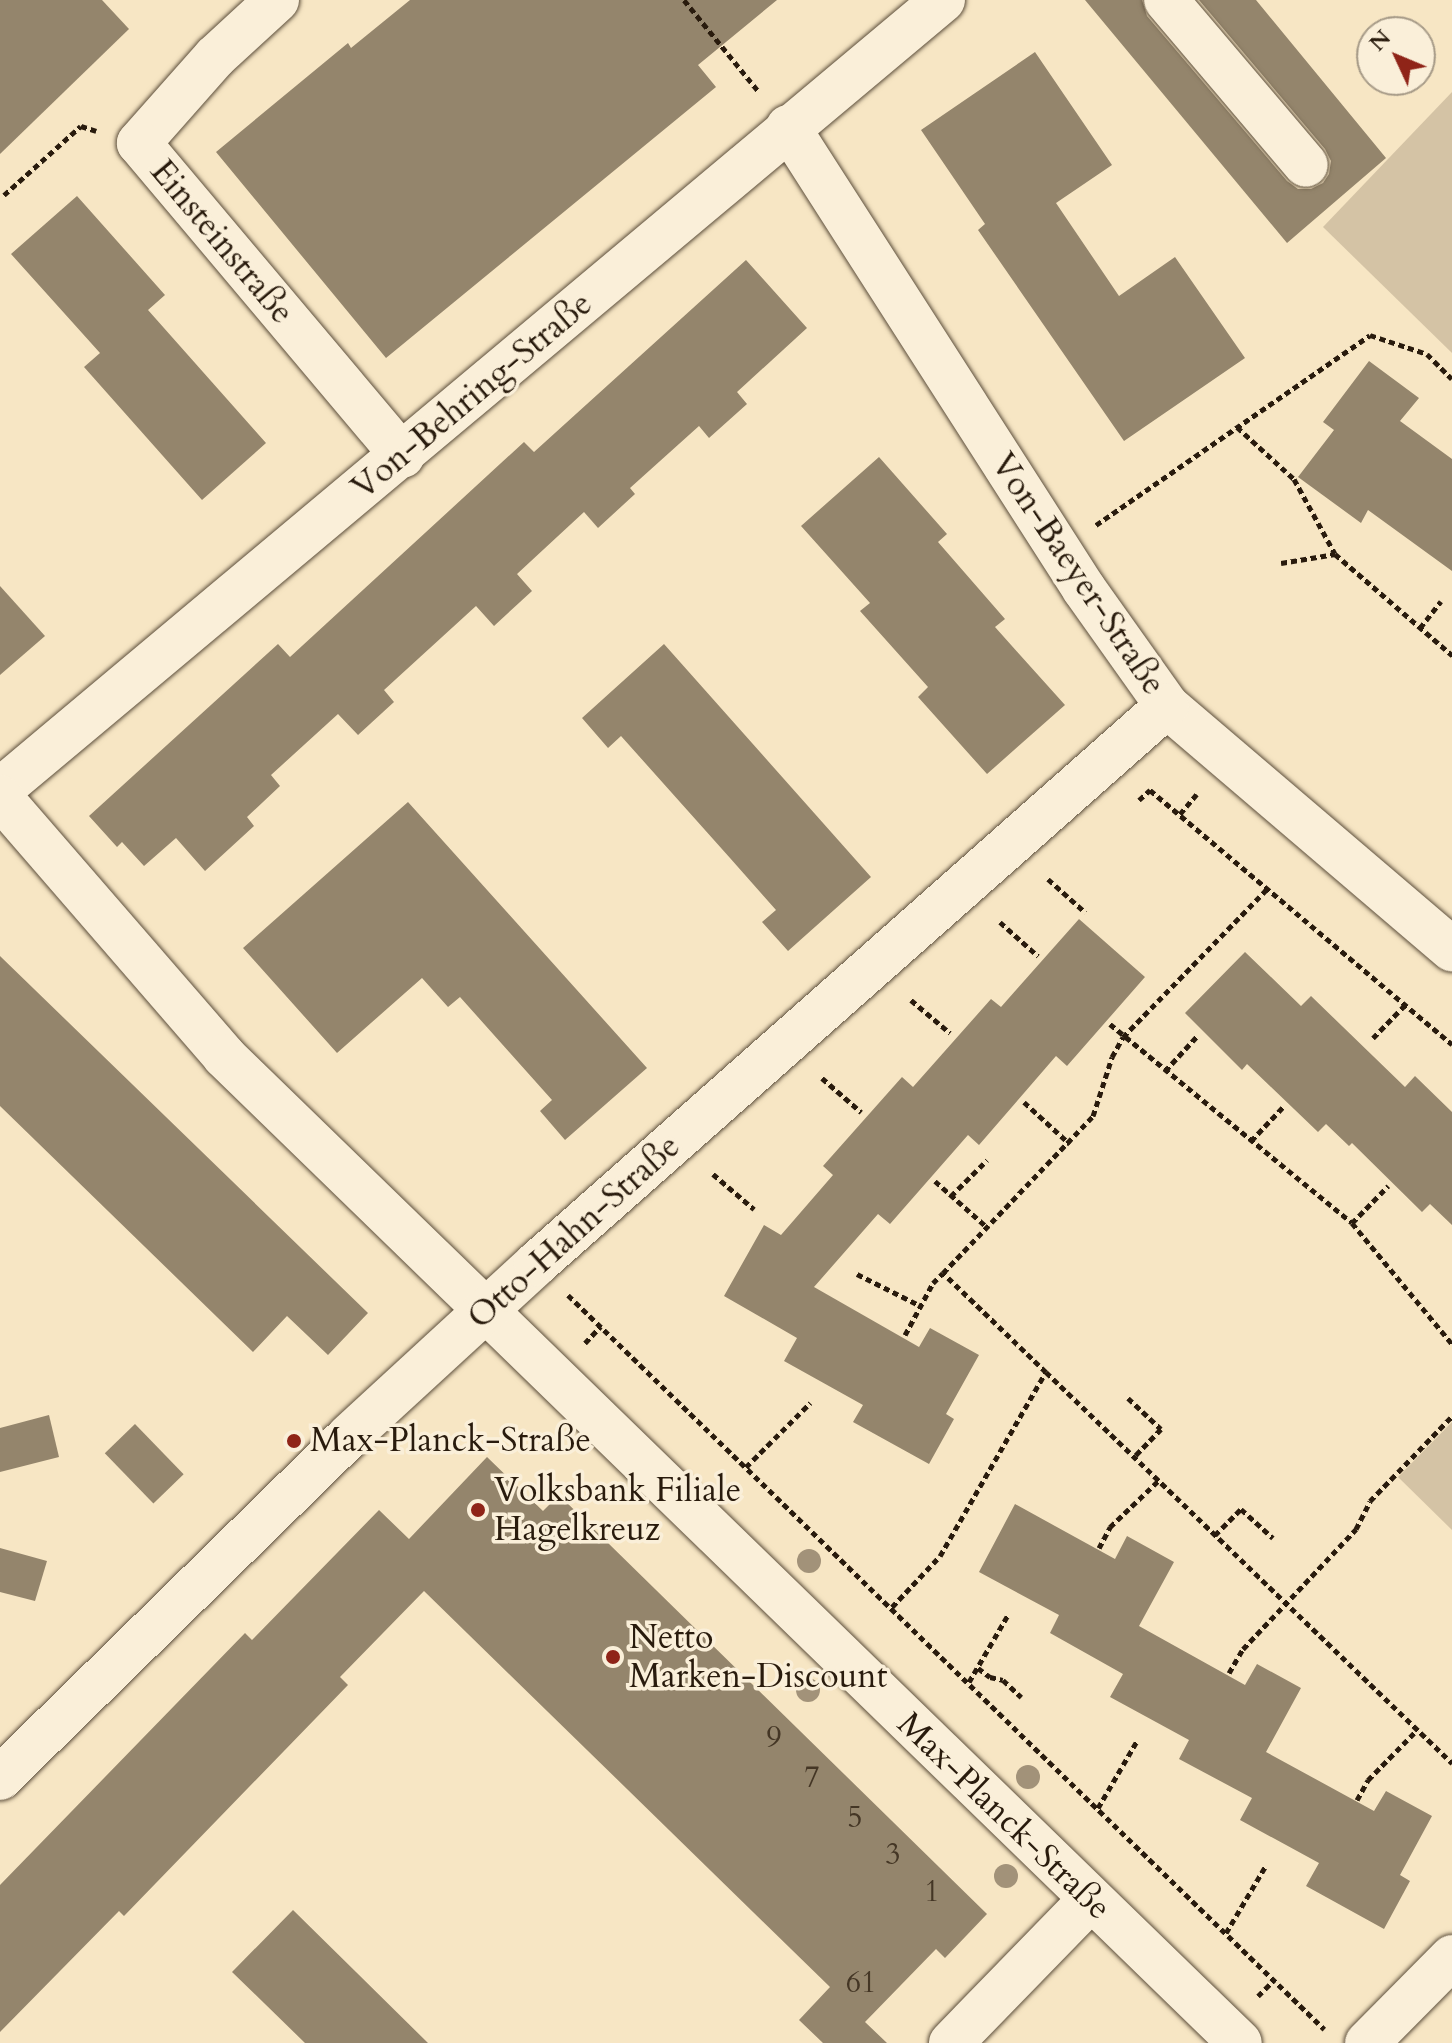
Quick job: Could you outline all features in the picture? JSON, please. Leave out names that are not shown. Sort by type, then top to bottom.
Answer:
[{"type":"street","name":"Einsteinstraße","points":[[277,0],[215,57],[139,143],[403,456]]},
{"type":"street","name":"Von-Behring-Straße","points":[[0,790],[403,456],[788,127],[943,0]]},
{"type":"street","points":[[1166,0],[1306,165]]},
{"type":"street","name":"Von-Baeyer-Straße","points":[[788,127],[1059,550],[1167,706],[1452,949]]},
{"type":"street","name":"Otto-Hahn-Straße","points":[[0,1778],[349,1436],[536,1264],[1167,706]]},
{"type":"street","name":"Max-Planck-Straße","points":[[0,797],[224,1056],[1240,2043]]},
{"type":"street","points":[[951,2043],[1091,1899]]},
{"type":"street","points":[[1347,2038],[1452,1957]]},
{"type":"path","points":[[684,0],[788,127]]},
{"type":"path","points":[[4,195],[81,126],[139,143]]},
{"type":"path","points":[[1059,550],[1370,335],[1427,354],[1452,379]]},
{"type":"path","points":[[1237,427],[1294,479],[1335,554],[1452,655]]},
{"type":"path","points":[[1281,563],[1335,554]]},
{"type":"path","points":[[1420,628],[1441,601]]},
{"type":"path","points":[[1109,756],[1452,1044]]},
{"type":"path","points":[[1048,879],[1085,912]]},
{"type":"path","points":[[905,1335],[943,1273],[1070,1144],[1093,1116],[1112,1057],[1123,1037],[1268,888]]},
{"type":"path","points":[[1000,922],[1038,956]]},
{"type":"path","points":[[911,1000],[950,1033]]},
{"type":"path","points":[[1373,1038],[1405,1005]]},
{"type":"path","points":[[1110,1024],[1352,1223],[1452,1344]]},
{"type":"path","points":[[1165,1071],[1199,1034]]},
{"type":"path","points":[[822,1078],[861,1112]]},
{"type":"path","points":[[1024,1102],[1070,1144]]},
{"type":"path","points":[[1251,1141],[1284,1106]]},
{"type":"path","points":[[951,1196],[987,1160]]},
{"type":"path","points":[[713,1174],[754,1209]]},
{"type":"path","points":[[935,1181],[988,1228]]},
{"type":"path","points":[[1352,1223],[1388,1186]]},
{"type":"path","points":[[536,1264],[1226,1933],[1347,2038]]},
{"type":"path","points":[[943,1273],[1452,1763]]},
{"type":"path","points":[[857,1274],[921,1306]]},
{"type":"path","points":[[892,1607],[940,1556],[1046,1372]]},
{"type":"path","points":[[1128,1398],[1161,1429],[1134,1457]]},
{"type":"path","points":[[746,1467],[810,1403]]},
{"type":"path","points":[[1229,1673],[1243,1649],[1356,1529],[1370,1501],[1452,1416]]},
{"type":"path","points":[[1099,1548],[1110,1527],[1159,1480]]},
{"type":"path","points":[[1215,1535],[1241,1509],[1273,1538]]},
{"type":"path","points":[[969,1682],[1008,1615]]},
{"type":"path","points":[[978,1668],[990,1677],[1003,1680],[1021,1697]]},
{"type":"path","points":[[1357,1800],[1368,1780],[1417,1730]]},
{"type":"path","points":[[1098,1808],[1137,1741]]},
{"type":"path","points":[[1226,1933],[1265,1867]]},
{"type":"shaded area","points":[[1452,92],[1452,353],[1323,227]]},
{"type":"shaded area","points":[[1452,1422],[1452,1530],[1398,1477]]},
{"type":"building","points":[[0,0],[102,0],[129,29],[0,154]]},
{"type":"building","points":[[410,0],[777,0],[698,65],[716,87],[386,358],[216,152],[348,43],[351,48]]},
{"type":"building","points":[[1085,0],[1142,0],[1147,16],[1287,181],[1298,189],[1311,189],[1323,183],[1329,174],[1331,161],[1325,149],[1199,0],[1256,0],[1386,158],[1287,243]]},
{"type":"building","points":[[1035,52],[1112,165],[1056,203],[1119,296],[1175,257],[1245,358],[1124,441],[978,230],[985,224],[921,130]]},
{"type":"building","points":[[77,196],[165,295],[148,310],[266,443],[202,500],[84,367],[100,353],[11,254]]},
{"type":"building","points":[[746,260],[807,328],[737,392],[747,404],[709,438],[699,426],[630,488],[635,494],[598,528],[584,512],[517,574],[532,591],[494,626],[476,606],[384,690],[394,702],[358,735],[338,714],[271,775],[280,786],[247,817],[254,826],[205,871],[176,838],[144,866],[122,842],[117,847],[89,816],[278,644],[290,657],[524,442],[534,452]]},
{"type":"building","points":[[1369,361],[1419,398],[1400,421],[1452,459],[1452,571],[1368,510],[1361,523],[1298,477],[1334,430],[1323,422]]},
{"type":"building","points":[[879,457],[947,534],[938,542],[1005,619],[995,627],[1065,705],[987,774],[918,697],[928,687],[860,611],[870,603],[801,526]]},
{"type":"building","points":[[0,586],[45,636],[0,675]]},
{"type":"building","points":[[664,644],[871,877],[788,951],[762,922],[776,910],[621,736],[608,748],[582,718]]},
{"type":"building","points":[[408,802],[647,1068],[565,1140],[540,1111],[552,1100],[460,997],[448,1007],[422,978],[337,1053],[243,948]]},
{"type":"building","points":[[1079,919],[1145,977],[1067,1066],[1056,1056],[979,1145],[968,1135],[890,1224],[878,1214],[814,1287],[919,1347],[930,1328],[979,1355],[946,1414],[954,1419],[929,1464],[853,1422],[863,1405],[784,1361],[797,1338],[724,1296],[764,1225],[781,1235],[833,1175],[823,1166],[902,1077],[913,1087],[991,999],[1001,1007]]},
{"type":"building","points":[[1245,952],[1301,1006],[1311,996],[1405,1087],[1415,1076],[1452,1112],[1452,1225],[1430,1204],[1422,1212],[1352,1143],[1349,1146],[1326,1124],[1318,1132],[1247,1064],[1242,1070],[1185,1013]]},
{"type":"building","points":[[0,956],[368,1313],[328,1355],[287,1316],[253,1352],[0,1106]]},
{"type":"building","points":[[49,1415],[59,1457],[0,1472],[0,1428]]},
{"type":"building","points":[[135,1424],[184,1474],[153,1504],[105,1453]]},
{"type":"building","points":[[487,1457],[543,1511],[559,1495],[987,1914],[945,1958],[936,1949],[865,2022],[887,2043],[823,2043],[799,2020],[830,1987],[424,1591],[340,1677],[348,1685],[124,1916],[119,1911],[0,2032],[0,1885],[245,1633],[252,1640],[379,1510],[409,1539]]},
{"type":"building","points":[[1015,1504],[1115,1559],[1127,1536],[1174,1562],[1139,1626],[1245,1685],[1257,1664],[1301,1688],[1266,1752],[1374,1811],[1386,1791],[1432,1816],[1400,1875],[1410,1881],[1384,1929],[1306,1886],[1319,1863],[1240,1820],[1252,1798],[1179,1759],[1189,1740],[1110,1697],[1123,1674],[1050,1633],[1059,1615],[979,1572]]},
{"type":"building","points":[[0,1548],[47,1561],[35,1601],[0,1592]]},
{"type":"building","points":[[293,1910],[428,2043],[305,2043],[232,1972]]},
{"type":"place","name":"Max-Planck-Straße","points":[[294,1441]]},
{"type":"place","name":"Volksbank Filiale Hagelkreuz","points":[[478,1510]]},
{"type":"place","name":"Netto Marken-Discount","points":[[613,1657]]}]
